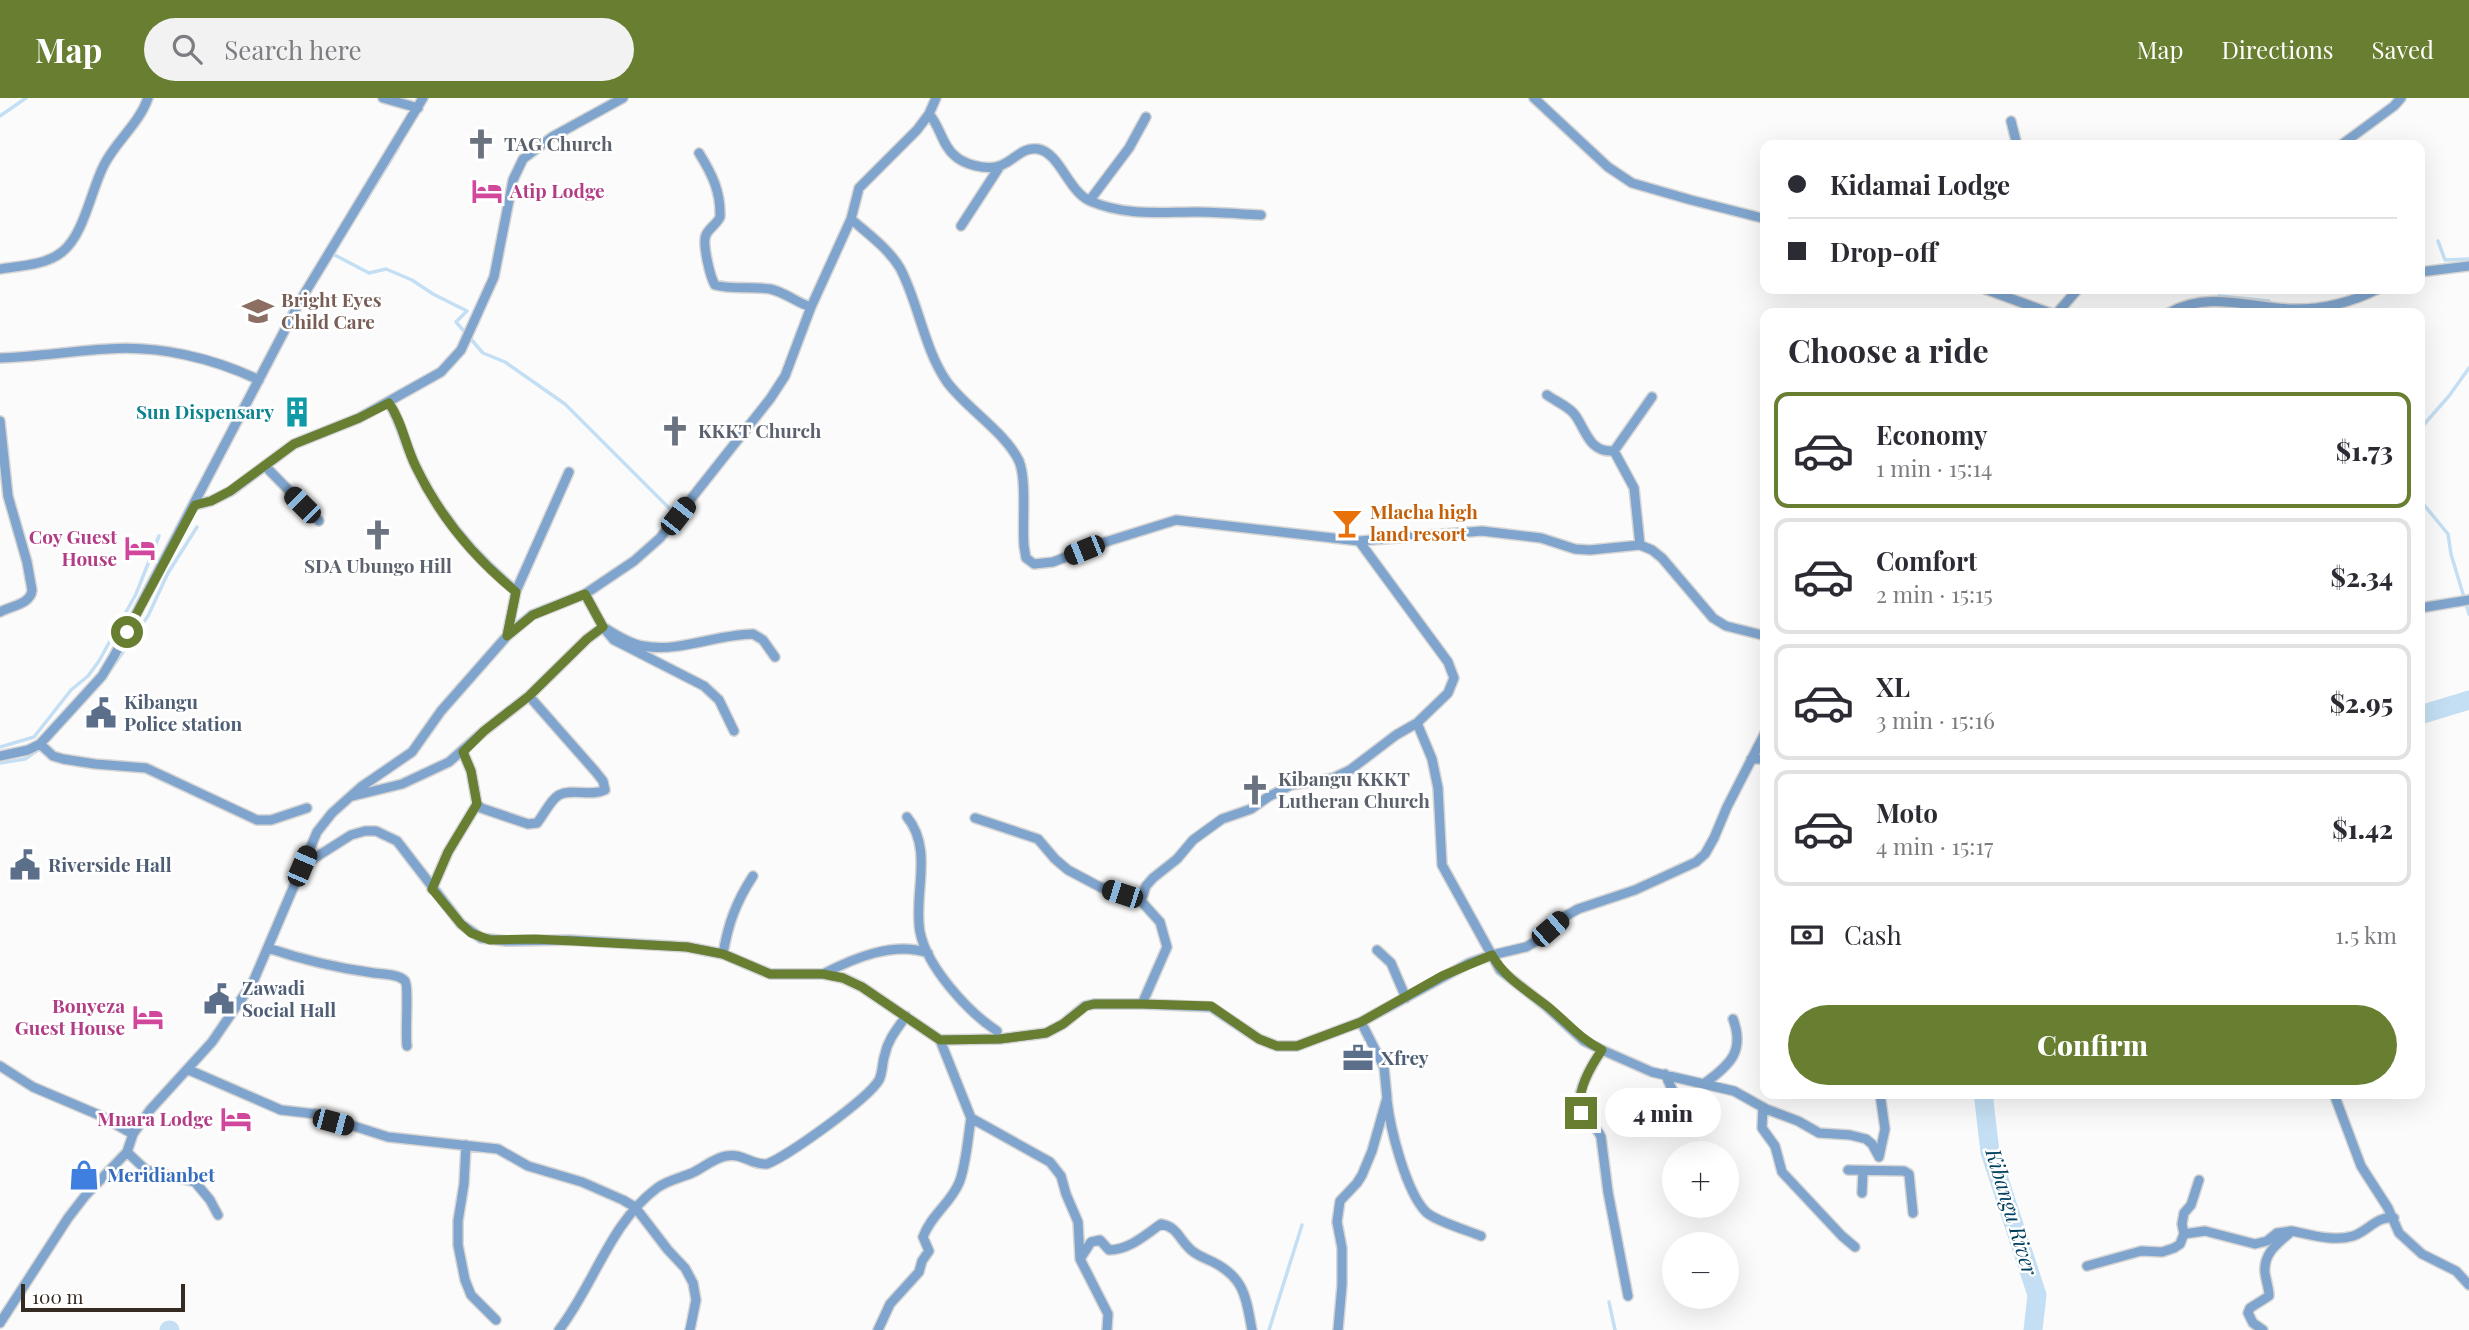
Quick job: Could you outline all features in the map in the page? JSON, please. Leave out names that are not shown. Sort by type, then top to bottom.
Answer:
[{"type":"street","points":[[0,269],[43,261],[61,253],[72,242],[104,164],[134,125],[148,98]]},
{"type":"street","points":[[383,98],[418,107]]},
{"type":"street","points":[[0,756],[28,750],[40,744],[102,676],[195,505],[300,302],[423,98]]},
{"type":"street","points":[[195,505],[222,496],[294,444],[359,418],[441,372],[461,350],[494,277],[513,180],[523,159],[552,136],[623,98]]},
{"type":"street","points":[[0,1323],[68,1218],[96,1183],[127,1153],[133,1134],[150,1110],[189,1070],[253,982],[317,832],[332,813],[412,751],[441,711],[507,636],[533,615],[585,594],[634,561],[660,538],[770,400],[785,376],[811,307],[851,219],[859,188],[917,130],[929,114],[936,98]]},
{"type":"street","points":[[1534,98],[1608,167],[1632,183],[1760,217]]},
{"type":"street","points":[[2348,140],[2401,98]]},
{"type":"street","points":[[929,114],[957,158],[975,166],[1000,166]]},
{"type":"street","points":[[1090,200],[1129,148],[1146,117]]},
{"type":"street","points":[[2011,121],[2016,140]]},
{"type":"street","points":[[961,226],[1000,166],[1016,154],[1037,148],[1046,152],[1077,191],[1090,200],[1126,212],[1261,215]]},
{"type":"street","points":[[699,153],[711,173],[720,197],[720,217],[706,234],[705,240],[711,279],[715,285],[726,288],[769,289],[811,307]]},
{"type":"street","points":[[851,219],[883,247],[900,268],[936,361],[947,381],[1018,459],[1023,472],[1024,546],[1026,558],[1034,564],[1054,562],[1098,544],[1176,520],[1359,541],[1482,531],[1541,538],[1590,551],[1640,545],[1662,558],[1713,618],[1726,626],[1760,634]]},
{"type":"street","points":[[2425,271],[2469,266]]},
{"type":"street","points":[[1997,294],[2032,308]]},
{"type":"street","points":[[2061,308],[2074,294]]},
{"type":"street","points":[[2306,308],[2335,306],[2365,294]]},
{"type":"street","points":[[2180,308],[2219,301],[2283,308]]},
{"type":"street","points":[[0,358],[139,349],[201,359],[259,380]]},
{"type":"street","points":[[1546,395],[1575,413],[1591,444],[1614,451]]},
{"type":"street","points":[[1614,451],[1652,397]]},
{"type":"street","points":[[389,403],[400,420],[415,466],[447,519],[482,563],[516,592]]},
{"type":"street","points":[[0,421],[8,496],[32,590],[28,600],[0,611]]},
{"type":"street","points":[[1614,451],[1634,488],[1640,545]]},
{"type":"street","points":[[265,466],[319,521]]},
{"type":"street","points":[[507,636],[516,592],[569,472]]},
{"type":"street","points":[[1141,901],[1146,886],[1153,878],[1177,859],[1193,840],[1222,819],[1251,809],[1291,785],[1334,778],[1350,770],[1396,735],[1417,723],[1448,693],[1453,683],[1453,673],[1435,643],[1359,541]]},
{"type":"street","points":[[585,594],[603,627],[614,640],[704,686],[719,700],[734,731]]},
{"type":"street","points":[[2425,607],[2469,600]]},
{"type":"street","points":[[603,627],[643,646],[670,647],[753,634],[762,640],[775,657]]},
{"type":"street","points":[[351,796],[417,778],[449,762],[529,696],[587,639],[603,627]]},
{"type":"street","points":[[477,804],[485,810],[533,824],[537,823],[557,796],[563,793],[597,793],[605,790],[603,781],[595,771],[529,696]]},
{"type":"street","points":[[1417,723],[1432,759],[1438,788],[1442,865],[1500,970],[1584,1041],[1602,1050],[1651,1072],[1734,1091],[1819,1133],[1866,1139],[1879,1157]]},
{"type":"street","points":[[940,1040],[1000,1039],[1046,1033],[1086,1006],[1142,1004],[1211,1006],[1259,1039],[1277,1046],[1297,1046],[1361,1022],[1442,976],[1492,955],[1526,947],[1543,937],[1570,913],[1635,890],[1696,862],[1714,838],[1760,742]]},
{"type":"street","points":[[40,744],[53,755],[63,759],[134,766],[153,771],[257,820],[271,820],[307,808]]},
{"type":"street","points":[[432,889],[448,852],[477,804],[471,771],[463,752]]},
{"type":"street","points":[[1751,759],[1760,759]]},
{"type":"street","points":[[907,817],[917,836],[922,873],[920,931],[928,953],[949,987],[979,1019],[997,1031]]},
{"type":"street","points":[[975,818],[1038,839],[1055,859],[1083,878],[1141,901],[1160,922],[1167,947],[1165,957],[1142,1004]]},
{"type":"street","points":[[302,866],[351,835],[376,831],[397,841],[432,889],[471,933],[490,940],[535,939],[687,947],[723,954],[770,974],[823,974],[843,978],[862,987],[940,1040],[971,1118],[959,1182],[946,1206],[932,1218],[923,1237],[929,1251],[919,1272],[890,1304],[878,1330]]},
{"type":"street","points":[[723,954],[731,914],[753,876]]},
{"type":"street","points":[[268,948],[316,964],[402,979],[407,986],[404,1028],[407,1046]]},
{"type":"street","points":[[823,974],[858,959],[890,950],[909,948],[928,953]]},
{"type":"street","points":[[1377,950],[1391,963],[1406,998]]},
{"type":"street","points":[[559,1330],[635,1207],[658,1187],[720,1157],[744,1156],[753,1162],[767,1164],[810,1137],[848,1110],[874,1087],[880,1077],[890,1039],[906,1016]]},
{"type":"street","points":[[1705,1083],[1732,1059],[1738,1042],[1733,1019]]},
{"type":"street","points":[[1361,1022],[1384,1067],[1387,1098],[1400,1163],[1424,1208],[1431,1215],[1481,1237]]},
{"type":"street","points":[[1602,1050],[1585,1080],[1580,1107],[1581,1113],[1599,1130],[1601,1137],[1608,1192],[1628,1296]]},
{"type":"street","points":[[0,1066],[33,1087],[99,1115],[133,1134]]},
{"type":"street","points":[[189,1070],[281,1110],[316,1114],[388,1137],[498,1149],[528,1166],[594,1186],[635,1207],[685,1268],[693,1283],[696,1300],[690,1330]]},
{"type":"street","points":[[1665,1074],[1684,1115]]},
{"type":"street","points":[[1338,1330],[1342,1285],[1342,1248],[1337,1222],[1340,1201],[1362,1175],[1387,1098]]},
{"type":"street","points":[[1878,1171],[1885,1129],[1881,1099]]},
{"type":"street","points":[[2336,1099],[2361,1166],[2394,1218],[2399,1233],[2422,1254],[2456,1271],[2469,1285]]},
{"type":"street","points":[[1763,1107],[1762,1128],[1775,1146],[1782,1172],[1855,1247]]},
{"type":"street","points":[[971,1118],[1040,1156],[1057,1170],[1078,1222],[1080,1259],[1108,1314],[1107,1330]]},
{"type":"street","points":[[466,1145],[458,1221],[460,1256],[471,1295],[496,1320]]},
{"type":"street","points":[[127,1153],[146,1170],[194,1182],[201,1187],[218,1214]]},
{"type":"street","points":[[1848,1170],[1904,1171],[1909,1174],[1913,1213]]},
{"type":"street","points":[[1862,1193],[1863,1171]]},
{"type":"street","points":[[2087,1266],[2141,1251],[2162,1252],[2175,1248],[2184,1234],[2184,1213],[2191,1205],[2199,1180]]},
{"type":"street","points":[[2184,1234],[2204,1231],[2255,1244],[2267,1241],[2277,1233],[2292,1231],[2322,1238],[2350,1237],[2384,1218],[2394,1218]]},
{"type":"street","points":[[1080,1259],[1091,1242],[1100,1240],[1109,1250],[1117,1250],[1161,1224],[1168,1225],[1177,1230],[1189,1249],[1215,1263],[1243,1286],[1252,1330]]},
{"type":"street","points":[[2263,1330],[2253,1323],[2248,1313],[2250,1308],[2269,1296],[2266,1259],[2273,1247],[2292,1231]]},
{"type":"waterway","points":[[0,116],[26,98]]},
{"type":"waterway","points":[[362,207],[398,148]]},
{"type":"waterway","points":[[2438,241],[2445,260],[2469,259]]},
{"type":"waterway","points":[[331,253],[369,273],[386,269],[412,280],[467,311],[456,322],[483,353],[505,362],[565,404],[671,510]]},
{"type":"waterway","points":[[2219,296],[2269,301]]},
{"type":"waterway","points":[[2425,423],[2469,368]]},
{"type":"waterway","points":[[2425,506],[2448,534],[2451,554],[2469,614]]},
{"type":"waterway","points":[[107,675],[148,616],[168,573],[197,527]]},
{"type":"waterway","points":[[0,747],[34,737],[71,690],[88,676],[136,594],[159,536]]},
{"type":"waterway","name":"Kibangu River","points":[[2425,713],[2469,700]]},
{"type":"waterway","points":[[0,763],[25,759],[41,748]]},
{"type":"waterway","name":"Kibangu River","points":[[1984,1099],[1990,1152],[2037,1295],[2033,1330]]},
{"type":"waterway","points":[[1269,1330],[1302,1225]]},
{"type":"waterway","points":[[1609,1302],[1615,1330]]},
{"type":"place","name":"TAG Church","points":[[481,144]]},
{"type":"place","name":"Atip Lodge","points":[[487,191]]},
{"type":"place","name":"Bright Eyes Child Care","points":[[258,311]]},
{"type":"place","name":"Sun Dispensary","points":[[297,412]]},
{"type":"place","name":"KKKT Church","points":[[675,431]]},
{"type":"place","name":"Mlacha high land resort","points":[[1347,523]]},
{"type":"place","name":"SDA Ubungo Hill","points":[[378,535]]},
{"type":"place","name":"Coy Guest House","points":[[140,548]]},
{"type":"place","name":"Kibangu Police station","points":[[101,713]]},
{"type":"place","name":"Kibangu KKKT Lutheran Church","points":[[1255,790]]},
{"type":"place","name":"Riverside Hall","points":[[25,865]]},
{"type":"place","name":"Zawadi Social Hall","points":[[219,999]]},
{"type":"place","name":"Bonyeza Guest House","points":[[148,1017]]},
{"type":"place","name":"Xfrey","points":[[1358,1058]]},
{"type":"place","name":"Mnara Lodge","points":[[236,1119]]},
{"type":"place","name":"Meridianbet","points":[[84,1175]]},
{"type":"route","points":[[127,632],[195,505],[222,496],[294,444],[389,403],[400,420],[415,466],[447,519],[482,563],[516,592],[507,636],[533,615],[585,594],[603,627],[587,639],[529,696],[484,731],[463,752],[471,771],[477,804],[448,852],[432,889],[471,933],[490,940],[570,940],[687,947],[723,954],[770,974],[823,974],[843,978],[862,987],[940,1040],[1000,1039],[1046,1033],[1086,1006],[1142,1004],[1211,1006],[1259,1039],[1277,1046],[1297,1046],[1361,1022],[1442,976],[1492,955],[1500,970],[1510,979],[1559,1017],[1584,1041],[1602,1050],[1585,1080],[1580,1100],[1581,1113]]}]
